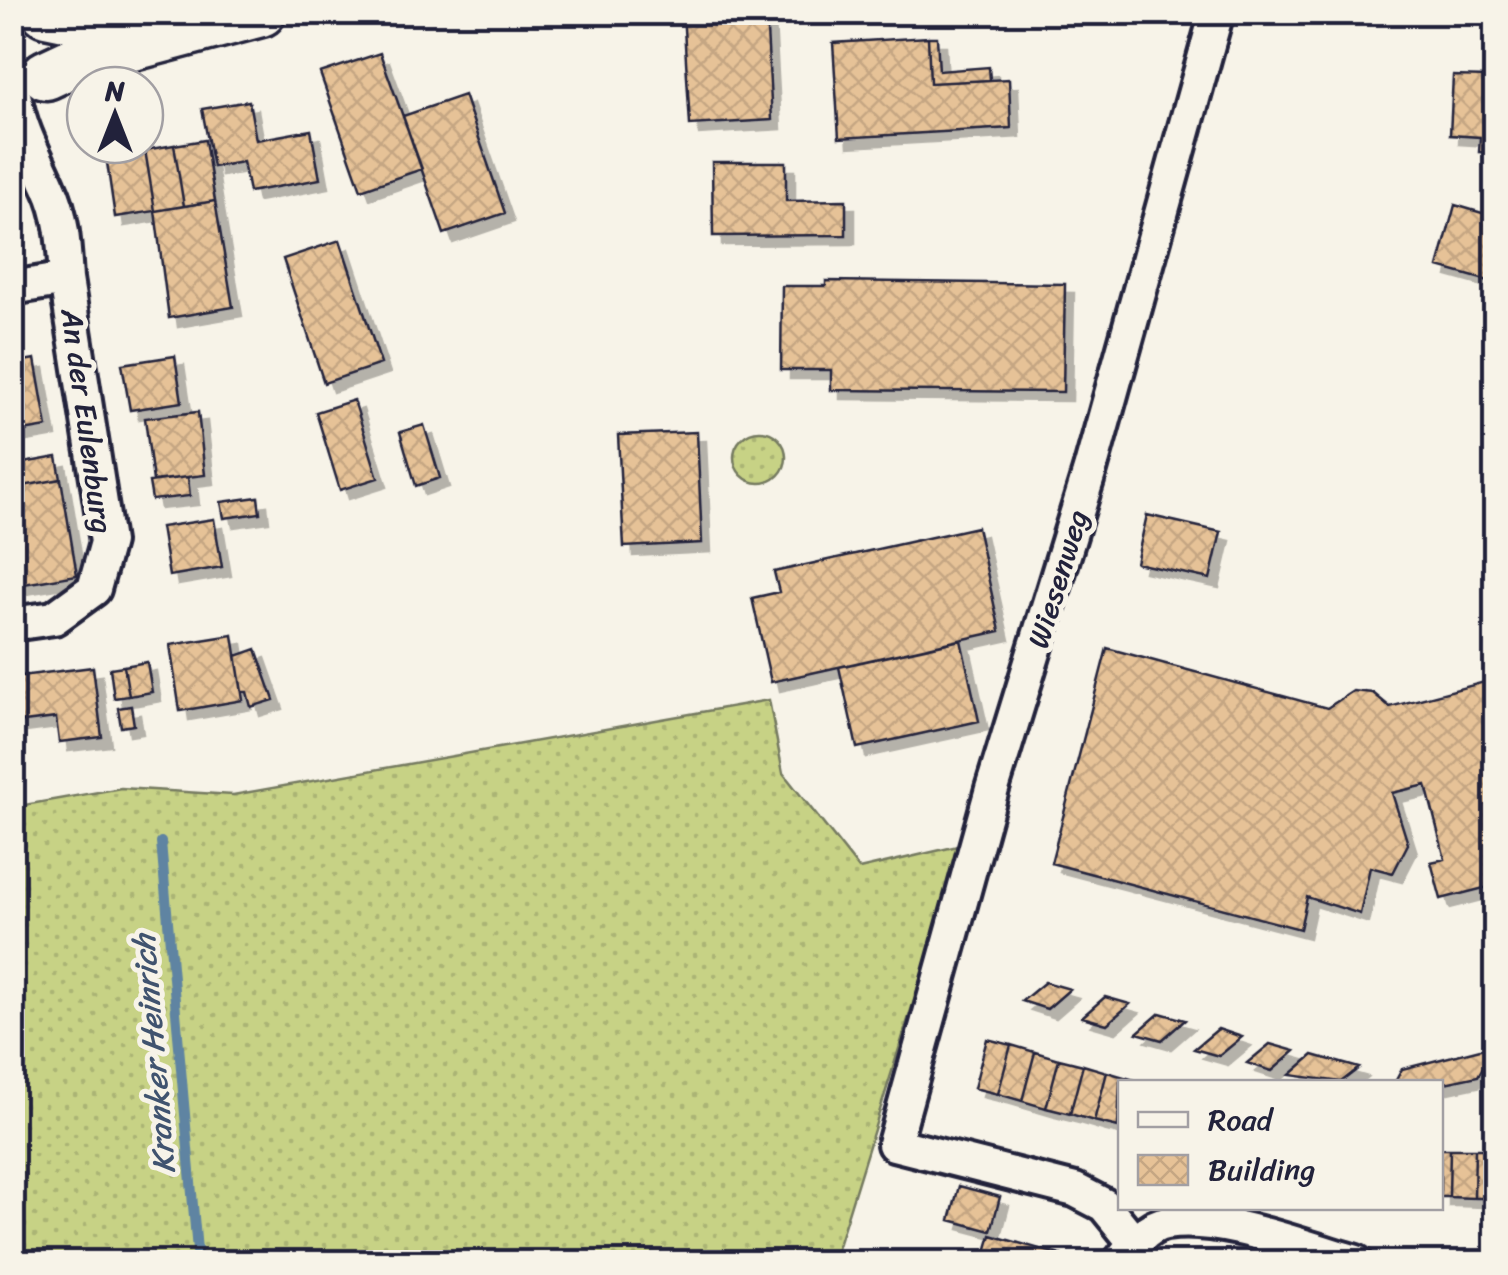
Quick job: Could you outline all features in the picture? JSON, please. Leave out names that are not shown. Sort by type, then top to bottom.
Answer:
[{"type":"main road","points":[[25,91],[55,43],[46,12],[99,24],[261,12]]},
{"type":"main road","points":[[25,91],[76,60],[261,12]]},
{"type":"street","name":"Wiesenweg","points":[[1127,1252],[1104,1205],[1075,1190],[894,1144],[992,789],[1085,488],[1217,12]]},
{"type":"street","name":"An der Eulenburg","points":[[12,624],[54,618],[94,589],[107,542],[66,279],[62,226],[50,188],[30,150],[25,91]]},
{"type":"street","name":"An der Eulenburg","points":[[12,288],[66,279]]},
{"type":"street","points":[[1127,1252],[1163,1222],[1204,1224],[1356,1262]]},
{"type":"green space","points":[[760,431],[778,439],[786,457],[778,475],[760,483],[742,475],[734,457],[742,439]]},
{"type":"green space","points":[[769,700],[783,773],[859,869],[962,845],[833,1262],[13,1262],[13,807],[121,788],[233,795]]},
{"type":"building","points":[[683,12],[766,12],[772,120],[690,125]]},
{"type":"building","points":[[928,37],[930,83],[1009,79],[1011,128],[839,138],[833,43]]},
{"type":"building","points":[[928,37],[937,37],[939,71],[989,67],[990,80],[930,83]]},
{"type":"building","points":[[380,53],[422,169],[361,190],[320,73]]},
{"type":"building","points":[[1489,65],[1496,65],[1496,153],[1479,152],[1480,137],[1450,135],[1453,76],[1489,77]]},
{"type":"building","points":[[464,95],[505,213],[444,234],[403,116]]},
{"type":"building","points":[[249,101],[256,140],[311,130],[320,179],[249,192],[243,162],[213,167],[202,109]]},
{"type":"building","points":[[205,140],[215,201],[184,206],[174,145]]},
{"type":"building","points":[[174,145],[184,206],[155,211],[147,165],[165,165],[165,147]]},
{"type":"building","points":[[712,162],[786,162],[786,201],[846,200],[846,235],[713,236]]},
{"type":"building","points":[[107,165],[147,165],[155,211],[115,217]]},
{"type":"building","points":[[215,201],[233,307],[169,318],[155,211]]},
{"type":"building","points":[[1455,205],[1496,217],[1496,283],[1438,267]]},
{"type":"building","points":[[340,240],[381,364],[324,383],[283,259]]},
{"type":"building","points":[[826,281],[1065,284],[1063,392],[831,390],[831,370],[781,370],[782,286],[826,286]]},
{"type":"building","points":[[175,356],[182,402],[130,410],[122,364]]},
{"type":"building","points":[[35,359],[47,427],[12,433],[12,363]]},
{"type":"building","points":[[354,400],[378,478],[340,490],[316,412]]},
{"type":"building","points":[[198,412],[205,475],[153,481],[145,418]]},
{"type":"building","points":[[424,425],[440,478],[416,486],[400,432]]},
{"type":"building","points":[[697,432],[702,543],[624,547],[618,435]]},
{"type":"building","points":[[57,457],[61,479],[12,488],[12,465]]},
{"type":"building","points":[[188,477],[190,496],[152,500],[149,482]]},
{"type":"building","points":[[61,479],[77,575],[12,586],[12,488]]},
{"type":"building","points":[[258,497],[260,513],[224,518],[221,502]]},
{"type":"building","points":[[1147,515],[1221,532],[1210,579],[1136,563]]},
{"type":"building","points":[[214,519],[222,567],[169,576],[161,527]]},
{"type":"building","points":[[977,527],[1000,631],[771,682],[752,598],[779,592],[774,572]]},
{"type":"building","points":[[233,635],[243,700],[180,711],[170,645]]},
{"type":"building","points":[[961,640],[979,721],[857,748],[839,667]]},
{"type":"building","points":[[1107,648],[1327,708],[1353,691],[1373,693],[1390,707],[1496,679],[1496,885],[1441,899],[1431,862],[1445,859],[1426,785],[1392,793],[1408,844],[1393,873],[1370,867],[1360,914],[1307,897],[1300,929],[1051,863]]},
{"type":"building","points":[[256,649],[274,700],[251,707],[247,692],[242,692],[236,656]]},
{"type":"building","points":[[147,662],[152,692],[129,696],[124,666]]},
{"type":"building","points":[[124,666],[129,696],[114,698],[110,668]]},
{"type":"building","points":[[93,667],[102,737],[59,742],[56,718],[16,723],[12,677]]},
{"type":"building","points":[[131,706],[134,725],[121,727],[118,708]]},
{"type":"building","points":[[1045,982],[1070,989],[1047,1009],[1022,1001]]},
{"type":"building","points":[[1105,997],[1130,1004],[1107,1024],[1082,1017]]},
{"type":"building","points":[[1160,1013],[1185,1020],[1162,1040],[1137,1033]]},
{"type":"building","points":[[1218,1029],[1242,1037],[1219,1056],[1194,1049]]},
{"type":"building","points":[[987,1039],[1011,1045],[998,1094],[974,1088]]},
{"type":"building","points":[[1270,1044],[1295,1051],[1272,1071],[1247,1063]]},
{"type":"building","points":[[1011,1045],[1035,1052],[1022,1101],[998,1094]]},
{"type":"building","points":[[1496,1045],[1478,1076],[1443,1083],[1443,1080],[1396,1080],[1402,1069]]},
{"type":"building","points":[[1035,1052],[1059,1059],[1046,1108],[1022,1101]]},
{"type":"building","points":[[1313,1055],[1359,1068],[1344,1080],[1290,1075]]},
{"type":"building","points":[[1059,1059],[1083,1065],[1070,1114],[1046,1108]]},
{"type":"building","points":[[1083,1065],[1107,1072],[1094,1121],[1070,1114]]},
{"type":"building","points":[[1107,1072],[1131,1079],[1118,1080],[1118,1127],[1094,1121]]},
{"type":"building","points":[[1443,1149],[1450,1149],[1449,1197],[1443,1197]]},
{"type":"building","points":[[1450,1149],[1475,1149],[1474,1198],[1449,1197]]},
{"type":"building","points":[[1475,1149],[1496,1149],[1496,1198],[1474,1198]]},
{"type":"building","points":[[959,1186],[1000,1197],[991,1231],[950,1220]]},
{"type":"building","points":[[991,1235],[1061,1255],[1059,1262],[983,1262]]},
{"type":"waterway","name":"Kranker Heinrich","points":[[161,842],[198,1262]]}]
